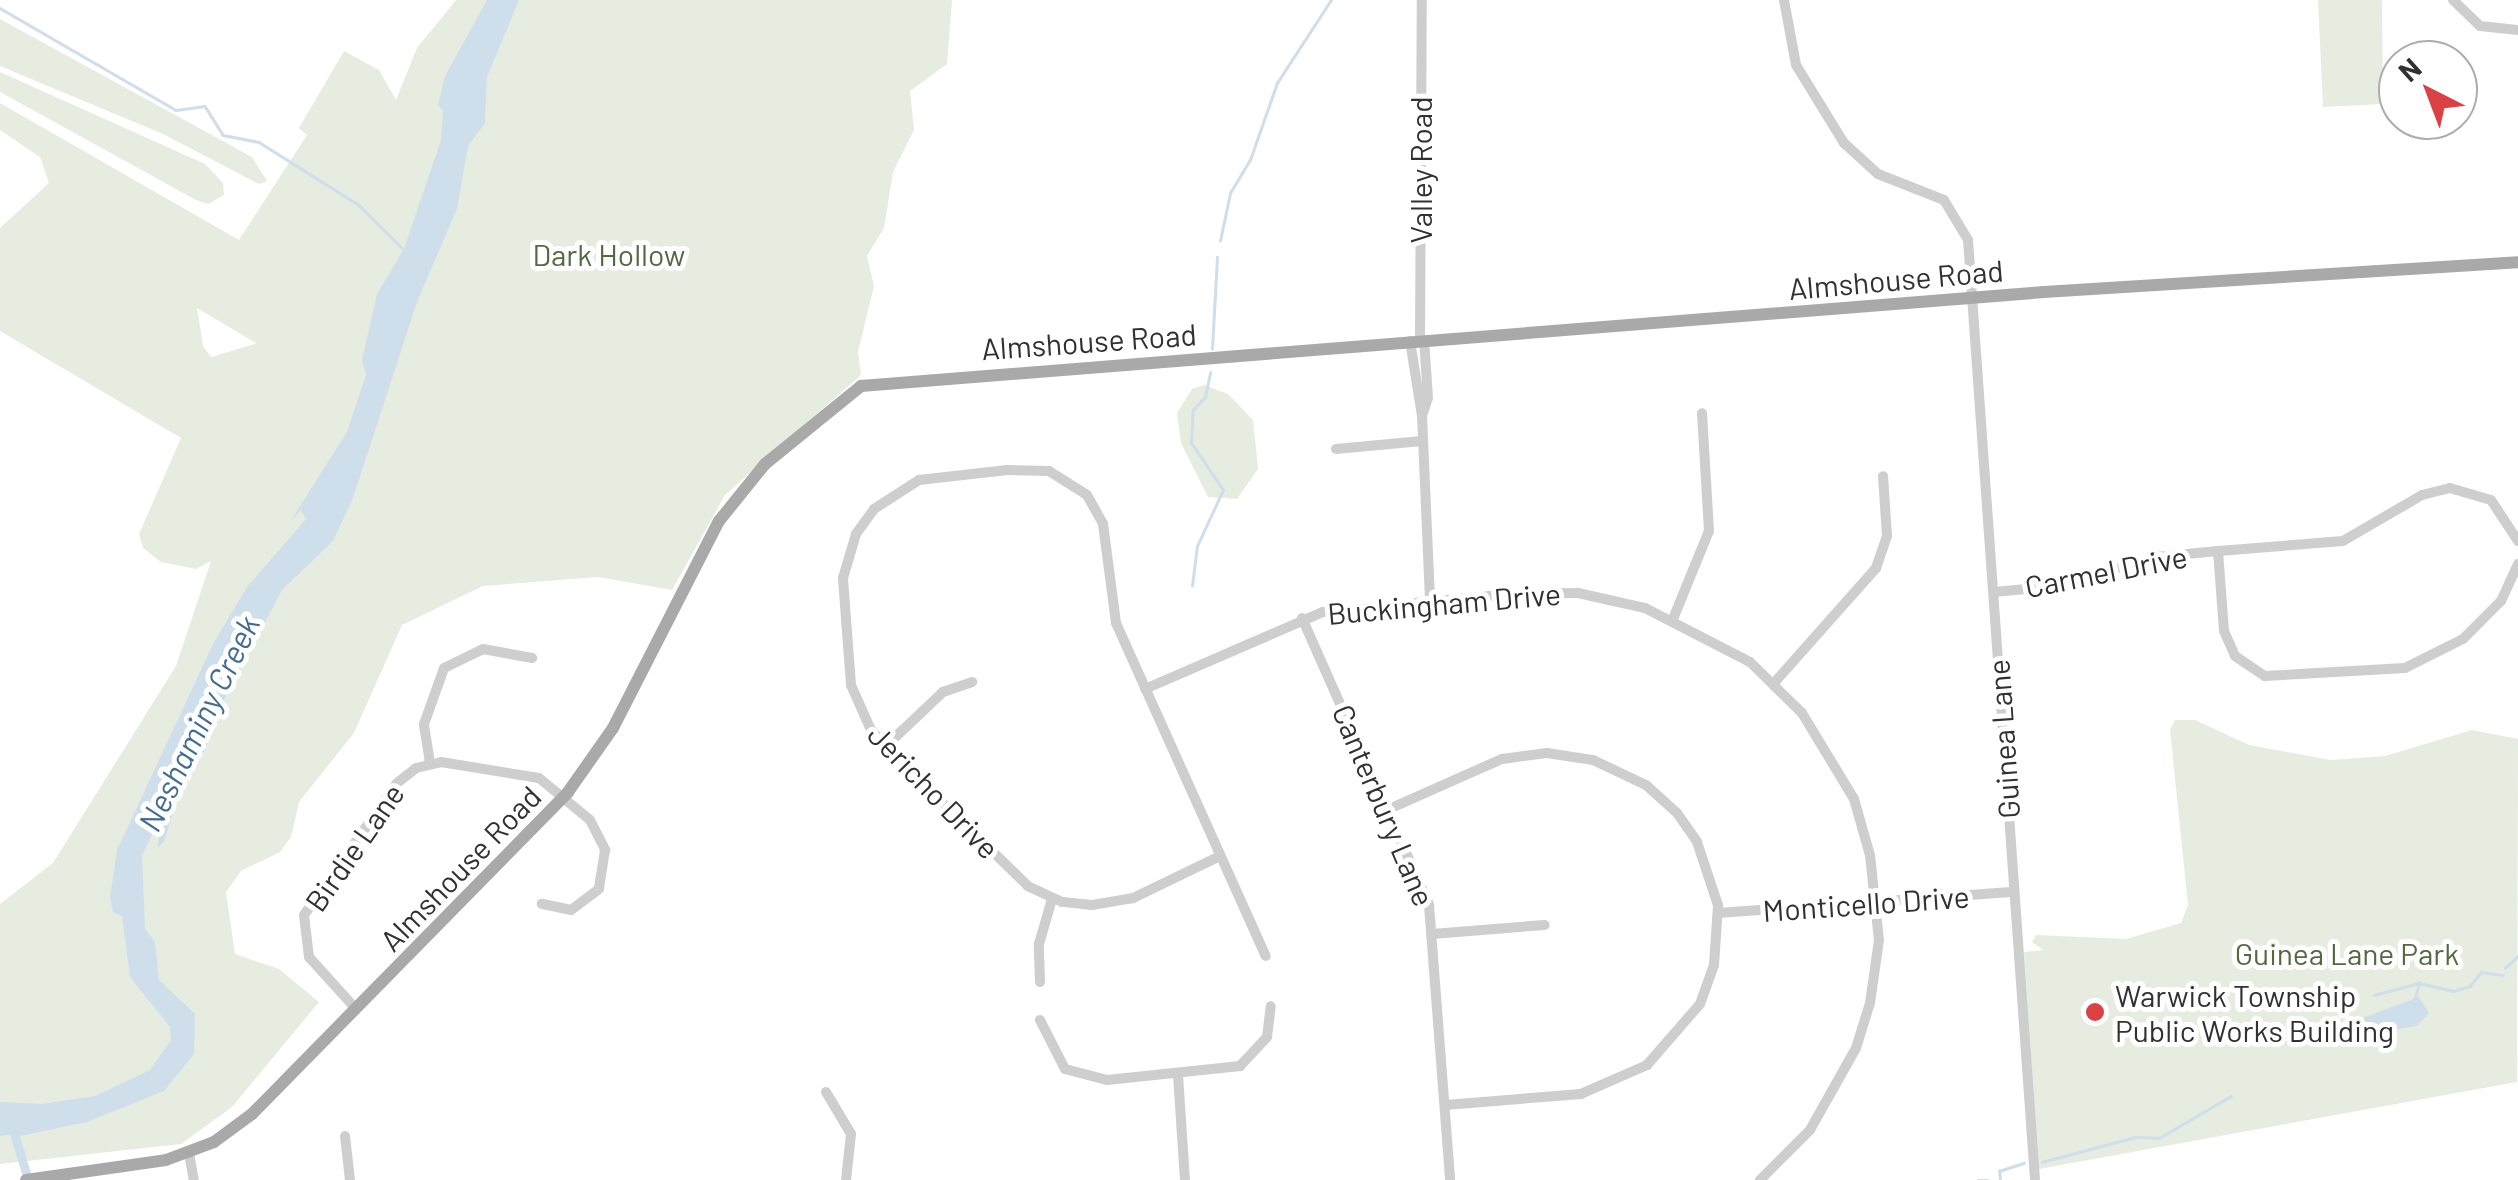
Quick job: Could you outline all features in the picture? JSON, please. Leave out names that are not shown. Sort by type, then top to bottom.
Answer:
[{"type":"main road","name":"Almshouse Road","points":[[26,1180],[189,1153],[244,1122],[564,797],[613,728],[718,521],[765,464],[853,390],[888,380],[1972,298],[2518,262]]},
{"type":"street","name":"Valley Road","points":[[1422,0],[1418,341],[1428,398],[1422,416],[1422,440],[1430,599]]},
{"type":"street","name":"Guinea Lane","points":[[1784,0],[1796,64],[1844,143],[1878,174],[1933,193],[1957,214],[1968,240],[2035,1180]]},
{"type":"street","points":[[2453,0],[2480,26],[2518,30]]},
{"type":"street","points":[[1673,619],[1708,531],[1702,413]]},
{"type":"street","points":[[1336,449],[1422,440]]},
{"type":"street","name":"Jericho Drive","points":[[1052,899],[1028,886],[886,746],[863,718],[851,685],[844,578],[856,534],[874,509],[926,478],[1032,469],[1079,488],[1103,524],[1112,610],[1266,956]]},
{"type":"street","points":[[1774,683],[1876,568],[1887,536],[1883,476]]},
{"type":"street","name":"Carmel Drive","points":[[1994,592],[2058,586],[2156,557],[2343,541],[2422,495],[2450,488],[2498,506],[2518,541]]},
{"type":"street","name":"Carmel Drive","points":[[2218,551],[2227,640],[2244,664],[2277,678],[2430,661],[2501,601],[2518,564]]},
{"type":"street","name":"Buckingham Drive","points":[[1144,688],[1302,618],[1430,599],[1578,592],[1673,619],[1735,651],[1774,683],[1843,776],[1870,854],[1876,902],[1874,986],[1856,1048],[1810,1130],[1760,1180]]},
{"type":"street","name":"Canterbury Lane","points":[[1302,618],[1424,888],[1432,934],[1450,1180]]},
{"type":"street","points":[[430,762],[424,724],[434,684],[448,664],[483,650],[532,658]]},
{"type":"street","points":[[886,746],[944,692],[972,682]]},
{"type":"street","points":[[1389,809],[1502,759],[1547,754],[1593,760],[1646,785],[1684,821],[1706,862],[1718,913],[1714,964],[1700,1004],[1647,1065],[1581,1094],[1445,1106]]},
{"type":"street","name":"Birdie Lane","points":[[356,1008],[309,957],[304,915],[397,783],[430,762],[539,778],[600,834],[605,871],[585,904],[562,910],[542,904]]},
{"type":"street","points":[[1040,982],[1040,944],[1052,899],[1092,905],[1133,898],[1220,856]]},
{"type":"street","name":"Monticello Drive","points":[[1718,913],[2014,892]]},
{"type":"street","points":[[1432,934],[1544,925]]},
{"type":"street","points":[[1040,1020],[1052,1054],[1074,1074],[1107,1080],[1223,1072],[1250,1060],[1267,1037],[1271,1006]]},
{"type":"street","points":[[1178,1075],[1185,1180]]},
{"type":"street","points":[[826,1092],[852,1134],[846,1180]]},
{"type":"street","points":[[344,1136],[350,1180]]},
{"type":"street","points":[[189,1153],[194,1180]]},
{"type":"green space","name":"Dark Hollow","points":[[456,0],[952,0],[947,64],[910,91],[914,130],[893,172],[884,228],[867,256],[874,286],[858,352],[861,375],[725,495],[672,590],[598,577],[483,586],[402,625],[354,733],[299,802],[291,837],[280,852],[241,871],[226,892],[235,954],[279,969],[319,1002],[232,1107],[181,1144],[0,1164],[0,904],[53,863],[176,666],[211,561],[196,569],[161,562],[143,548],[139,534],[181,438],[0,331],[0,228],[49,183],[40,157],[0,130],[0,103],[239,240],[307,135],[299,128],[344,51],[379,70],[396,100],[417,48]],"holes":[[[197,308],[256,343],[211,357],[203,346]]]},
{"type":"green space","points":[[2318,0],[2382,0],[2378,104],[2323,107]]},
{"type":"green space","points":[[0,19],[252,157],[267,181],[259,184],[163,134],[0,66]]},
{"type":"green space","points":[[0,72],[205,164],[223,183],[224,195],[208,204],[196,200],[0,92]]},
{"type":"green space","points":[[1204,385],[1228,394],[1253,420],[1258,469],[1237,499],[1208,497],[1181,443],[1177,413],[1192,389]]},
{"type":"green space","name":"Guinea Lane Park","points":[[2175,720],[2195,720],[2249,745],[2331,760],[2385,756],[2472,730],[2518,739],[2517,1082],[2039,1169],[2024,952],[2043,950],[2032,942],[2036,935],[2126,939],[2181,923],[2188,905],[2170,730]]},
{"type":"water","name":"Neshaminy Creek","points":[[487,0],[519,0],[487,77],[485,123],[468,146],[457,209],[417,302],[353,498],[333,541],[282,590],[215,717],[205,751],[189,760],[164,842],[158,847],[161,815],[142,856],[145,929],[155,942],[159,980],[195,1014],[194,1054],[164,1091],[87,1122],[20,1136],[33,1180],[24,1180],[10,1135],[0,1136],[0,1102],[42,1104],[95,1096],[150,1070],[171,1040],[170,1027],[130,977],[122,916],[113,912],[110,897],[117,850],[214,642],[247,587],[306,519],[301,510],[290,522],[347,432],[366,375],[362,360],[377,294],[404,249],[441,140],[443,111],[438,105],[445,76]]},
{"type":"water","points":[[2419,997],[2429,1013],[2417,1026],[2342,1038],[2365,1017]]},
{"type":"waterway","points":[[1220,241],[1230,193],[1250,160],[1277,83],[1331,0]]},
{"type":"waterway","points":[[0,8],[176,110],[205,106],[223,135],[259,142],[359,205],[404,250]]},
{"type":"waterway","points":[[1212,349],[1217,257]]},
{"type":"waterway","points":[[1192,586],[1197,546],[1223,490],[1191,443],[1193,410],[1205,397],[1210,373]]},
{"type":"waterway","points":[[2505,968],[2518,956]]},
{"type":"waterway","points":[[2374,995],[2419,983],[2453,991],[2470,986],[2481,972],[2503,975]]},
{"type":"waterway","points":[[2415,998],[2419,983]]},
{"type":"waterway","points":[[2286,1042],[2343,1038]]},
{"type":"waterway","points":[[2042,1162],[2135,1137],[2159,1138],[2231,1096]]},
{"type":"waterway","points":[[2000,1180],[1999,1171],[2024,1163]]},
{"type":"waterway","points":[[1978,1180],[1988,1180]]},
{"type":"place","name":"Warwick Township Public Works Building","points":[[2095,1012]]}]
